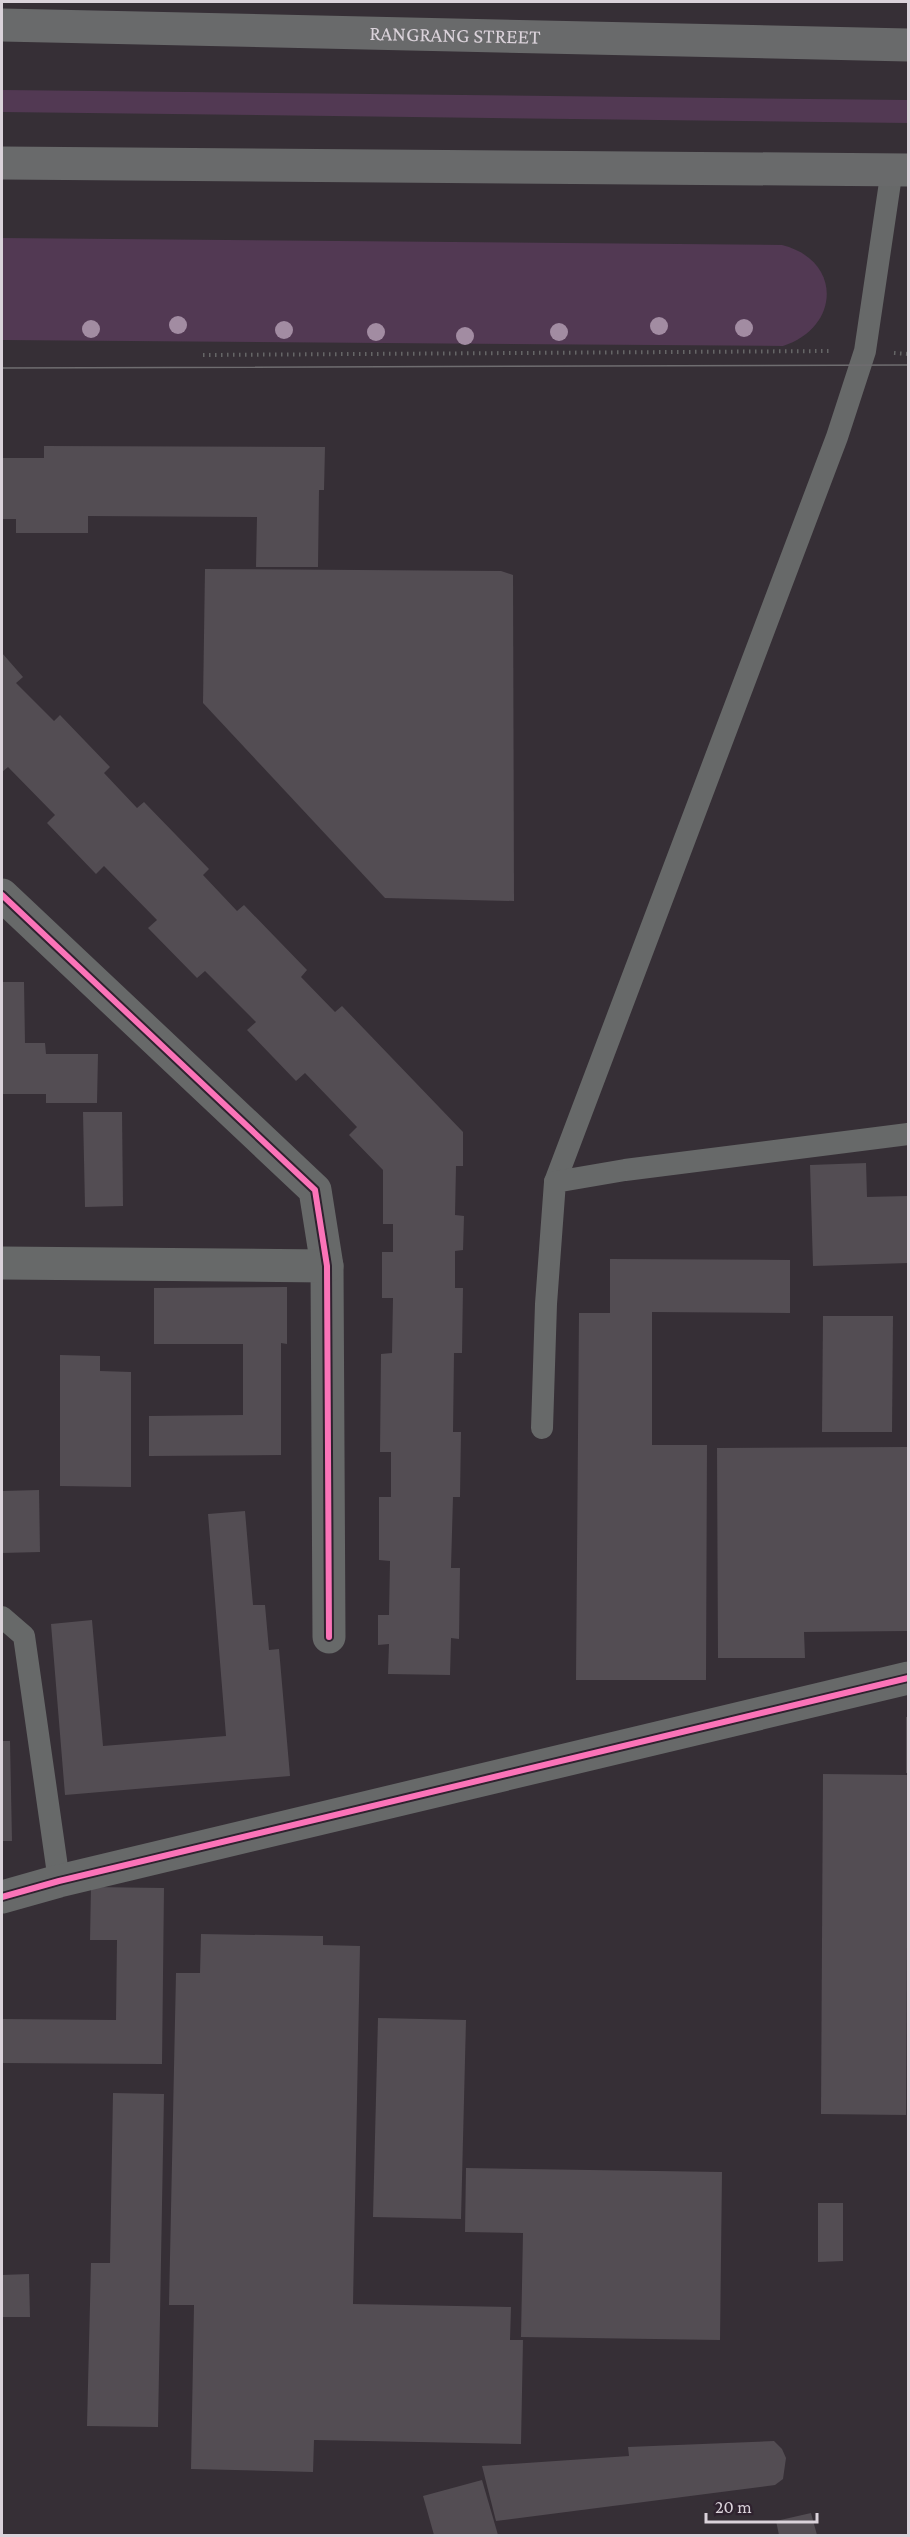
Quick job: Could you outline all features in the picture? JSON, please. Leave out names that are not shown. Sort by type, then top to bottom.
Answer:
[{"type":"main road","name":"RANGRANG STREET","points":[[2,25],[909,45]]},
{"type":"main road","points":[[2,163],[900,169]]},
{"type":"street","points":[[2,895],[315,1190],[327,1266],[328,1637]]},
{"type":"street","points":[[2,1263],[327,1266]]},
{"type":"street","points":[[2,1897],[59,1881],[909,1678]]},
{"type":"lane","points":[[542,1428],[546,1305],[555,1182],[837,437],[865,351],[900,169]]},
{"type":"lane","points":[[555,1182],[625,1170],[909,1134]]},
{"type":"lane","points":[[2,1617],[24,1636],[59,1881]]},
{"type":"path","points":[[203,355],[865,351],[909,354]]},
{"type":"shaded area","points":[[2,90],[908,100],[908,123],[2,112]]},
{"type":"shaded area","points":[[2,238],[782,245],[802,253],[816,264],[824,279],[827,294],[824,310],[816,324],[802,337],[783,346],[2,340]]},
{"type":"building","points":[[44,446],[325,447],[324,490],[319,490],[318,567],[256,567],[257,517],[88,516],[88,533],[16,533],[16,519],[2,519],[2,458],[44,458]]},
{"type":"building","points":[[205,569],[501,571],[513,575],[514,901],[385,898],[203,703]]},
{"type":"building","points":[[2,653],[23,677],[16,683],[54,721],[60,715],[110,767],[104,773],[137,808],[144,802],[209,869],[203,875],[237,911],[244,905],[307,970],[301,977],[335,1012],[342,1006],[463,1132],[463,1166],[456,1166],[455,1215],[464,1216],[463,1250],[455,1251],[455,1288],[463,1288],[462,1353],[454,1353],[453,1432],[461,1432],[460,1497],[453,1497],[451,1568],[460,1568],[459,1639],[451,1638],[450,1675],[388,1674],[389,1644],[378,1645],[378,1615],[389,1615],[390,1561],[379,1560],[379,1497],[391,1497],[391,1452],[380,1452],[381,1354],[392,1353],[393,1298],[382,1298],[382,1252],[393,1252],[393,1224],[383,1224],[383,1170],[349,1135],[357,1127],[305,1073],[296,1081],[247,1030],[256,1022],[205,971],[197,978],[148,928],[157,920],[104,866],[96,874],[47,823],[55,815],[8,767],[2,772]]},
{"type":"building","points":[[2,982],[24,982],[25,1043],[45,1043],[46,1054],[98,1054],[97,1103],[46,1103],[46,1094],[2,1094]]},
{"type":"building","points":[[83,1112],[122,1112],[123,1206],[85,1207]]},
{"type":"building","points":[[866,1163],[867,1197],[908,1196],[908,1263],[813,1266],[810,1165]]},
{"type":"building","points":[[610,1259],[790,1260],[790,1313],[652,1312],[652,1445],[707,1445],[706,1680],[576,1680],[579,1313],[610,1313]]},
{"type":"building","points":[[287,1287],[287,1344],[281,1343],[281,1455],[149,1456],[149,1416],[243,1415],[243,1344],[154,1344],[154,1288]]},
{"type":"building","points":[[823,1316],[893,1316],[892,1432],[822,1432]]},
{"type":"building","points":[[60,1355],[100,1356],[100,1371],[131,1372],[131,1487],[60,1486]]},
{"type":"building","points":[[908,1447],[908,1631],[804,1632],[805,1658],[718,1658],[717,1448]]},
{"type":"building","points":[[39,1490],[40,1552],[2,1553],[2,1491]]},
{"type":"building","points":[[245,1511],[253,1605],[265,1605],[269,1650],[279,1649],[290,1776],[65,1795],[51,1624],[92,1620],[103,1746],[226,1736],[208,1514]]},
{"type":"building","points":[[906,1717],[908,1717],[908,1773],[906,1773]]},
{"type":"building","points":[[2,1741],[10,1741],[12,1841],[2,1841]]},
{"type":"building","points":[[823,1774],[908,1775],[906,2115],[821,2114]]},
{"type":"building","points":[[91,1887],[164,1888],[162,2064],[2,2063],[2,2019],[116,2020],[117,1940],[90,1940]]},
{"type":"building","points":[[201,1934],[323,1936],[323,1945],[360,1946],[353,2304],[511,2307],[510,2340],[523,2340],[521,2444],[314,2440],[313,2472],[191,2469],[194,2305],[169,2305],[176,1973],[200,1973]]},
{"type":"building","points":[[378,2018],[466,2020],[461,2219],[373,2217]]},
{"type":"building","points":[[113,2093],[164,2094],[158,2427],[87,2426],[91,2263],[110,2263]]},
{"type":"building","points":[[466,2168],[722,2172],[720,2340],[521,2337],[523,2233],[465,2232]]},
{"type":"building","points":[[818,2203],[843,2203],[843,2261],[818,2262]]},
{"type":"building","points":[[29,2274],[30,2317],[2,2317],[2,2275]]},
{"type":"building","points":[[774,2441],[782,2449],[786,2458],[783,2479],[775,2485],[496,2521],[482,2466],[629,2456],[628,2447]]},
{"type":"building","points":[[482,2480],[498,2535],[434,2535],[423,2496]]},
{"type":"building","points":[[811,2513],[817,2535],[779,2535],[776,2521]]},
{"type":"tram line","points":[[2,368],[908,365]]},
{"type":"cycle path","points":[[2,895],[315,1190],[327,1266],[329,1637]]},
{"type":"cycle path","points":[[2,1897],[59,1881],[908,1678]]}]
